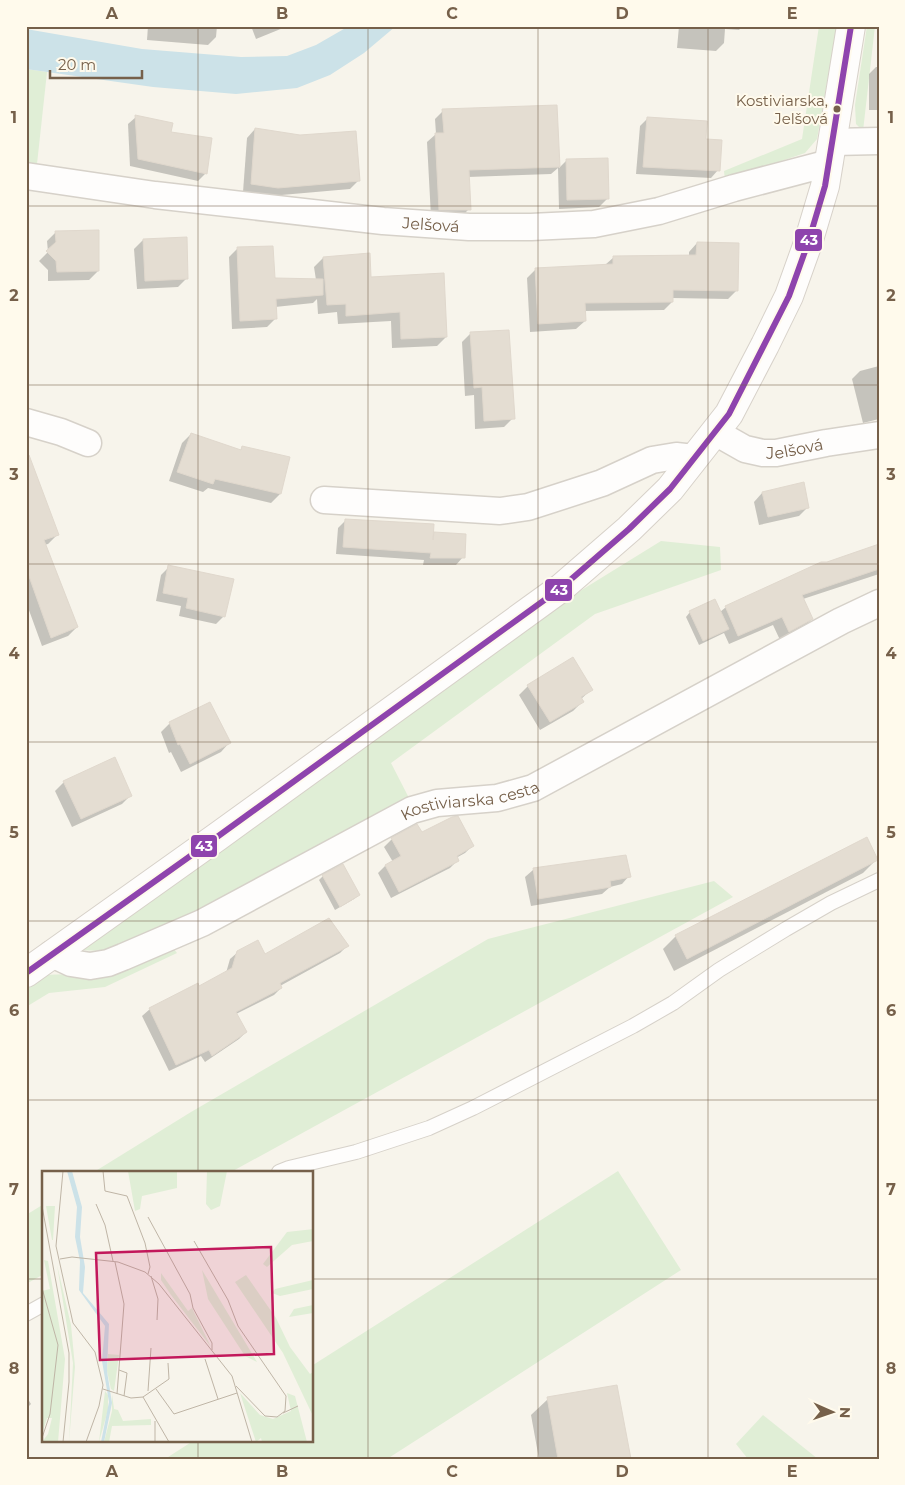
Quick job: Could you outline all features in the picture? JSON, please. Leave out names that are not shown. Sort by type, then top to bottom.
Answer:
[{"type":"street","points":[[26,973],[562,588],[629,529],[670,489],[734,406],[789,296],[808,243],[825,186],[851,26]]},
{"type":"street","name":"Jelšová","points":[[26,176],[155,195],[384,221],[469,227],[532,228],[594,224],[659,211],[734,188],[831,152],[879,141]]},
{"type":"street","points":[[26,422],[88,442]]},
{"type":"street","name":"Jelšová","points":[[715,432],[745,449],[763,453],[776,453],[879,435]]},
{"type":"street","points":[[324,500],[500,510],[528,507],[592,486],[652,460],[676,456],[694,458]]},
{"type":"street","name":"Kostiviarska cesta","points":[[52,954],[71,963],[90,966],[108,963],[202,923],[412,810],[437,803],[497,798],[533,788],[841,621],[879,603]]},
{"type":"lane","points":[[282,1171],[365,1149],[429,1128],[473,1108],[633,1026],[673,1003],[719,970],[786,929],[832,903],[879,880]]},
{"type":"lane","points":[[26,1314],[42,1305]]},
{"type":"green space","points":[[819,26],[837,26],[817,139],[805,153],[725,180],[724,171],[802,139]]},
{"type":"green space","points":[[867,26],[875,26],[863,131],[856,124],[855,105]]},
{"type":"green space","points":[[26,69],[47,72],[37,164],[26,163]]},
{"type":"green space","points":[[661,541],[720,547],[721,570],[595,614],[391,763],[409,798],[176,923],[104,951],[78,950],[525,625]]},
{"type":"green space","points":[[714,881],[733,897],[233,1171],[96,1171],[191,1112],[488,939]]},
{"type":"green space","points":[[172,947],[177,953],[105,987],[49,993],[26,1007],[26,987],[42,975],[102,973]]},
{"type":"green space","points":[[618,1171],[681,1270],[387,1459],[165,1459],[191,1442],[314,1442],[314,1364]]},
{"type":"green space","points":[[42,1205],[42,1275],[26,1284],[26,1215]]},
{"type":"green space","points":[[763,1415],[818,1459],[748,1459],[736,1444]]},
{"type":"water","points":[[349,26],[396,26],[364,53],[330,75],[297,88],[236,94],[153,87],[26,69],[26,29],[142,49],[241,57],[287,56],[316,45]]},
{"type":"building","points":[[557,105],[560,167],[469,170],[471,210],[439,210],[435,133],[444,133],[442,109]]},
{"type":"building","points":[[135,115],[173,123],[171,132],[212,138],[207,174],[138,159]]},
{"type":"building","points":[[647,117],[707,121],[706,139],[722,140],[720,171],[643,167]]},
{"type":"building","points":[[255,128],[300,135],[356,131],[360,181],[278,188],[251,184]]},
{"type":"building","points":[[608,158],[609,199],[567,200],[566,159]]},
{"type":"building","points":[[99,230],[99,271],[57,272],[56,261],[46,251],[56,242],[55,231]]},
{"type":"building","points":[[187,237],[188,279],[145,281],[143,239]]},
{"type":"building","points":[[697,242],[739,243],[738,291],[673,290],[673,302],[585,303],[586,321],[538,324],[535,268],[613,264],[613,256],[696,255]]},
{"type":"building","points":[[273,246],[275,278],[323,279],[323,295],[276,299],[277,319],[240,321],[237,247]]},
{"type":"building","points":[[370,253],[371,277],[444,273],[447,337],[401,339],[400,312],[346,316],[346,304],[327,305],[323,257]]},
{"type":"building","points":[[509,330],[515,419],[484,421],[482,387],[474,388],[470,332]]},
{"type":"building","points":[[191,433],[241,450],[242,446],[290,457],[281,494],[215,479],[213,484],[177,472]]},
{"type":"building","points":[[26,455],[29,455],[59,535],[44,540],[78,627],[51,638],[26,568]]},
{"type":"building","points":[[804,482],[809,508],[768,517],[762,492]]},
{"type":"building","points":[[345,519],[434,524],[433,540],[434,532],[466,534],[465,558],[430,558],[431,553],[343,547]]},
{"type":"building","points":[[879,544],[879,569],[802,595],[813,619],[789,632],[782,617],[738,636],[725,606],[821,562],[827,562]]},
{"type":"building","points":[[168,565],[234,579],[225,617],[186,608],[188,598],[163,593]]},
{"type":"building","points":[[715,599],[729,629],[703,641],[689,611]]},
{"type":"building","points":[[573,657],[593,690],[581,697],[584,702],[550,722],[527,685]]},
{"type":"building","points":[[210,702],[231,743],[190,764],[180,744],[178,745],[169,722]]},
{"type":"building","points":[[115,757],[132,796],[81,819],[63,781]]},
{"type":"building","points":[[458,816],[474,846],[457,856],[459,861],[399,892],[385,865],[401,856],[391,838],[417,824],[422,832],[452,817]]},
{"type":"building","points":[[867,837],[878,860],[687,959],[675,935]]},
{"type":"building","points":[[626,855],[631,877],[610,881],[611,887],[538,899],[533,868]]},
{"type":"building","points":[[343,864],[360,895],[340,907],[322,875]]},
{"type":"building","points":[[329,918],[349,946],[280,983],[282,988],[236,1012],[247,1032],[212,1056],[209,1050],[176,1065],[149,1008],[198,983],[199,986],[232,968],[237,951],[258,940],[265,954]]},
{"type":"building","points":[[617,1385],[631,1459],[558,1459],[547,1397]]},
{"type":"transit line","name":"43","points":[[26,973],[561,588],[629,529],[670,489],[729,414],[789,296],[808,243],[825,186],[851,26]]},
{"type":"place","name":"Kostiviarska, Jelšová","points":[[837,109]]}]
